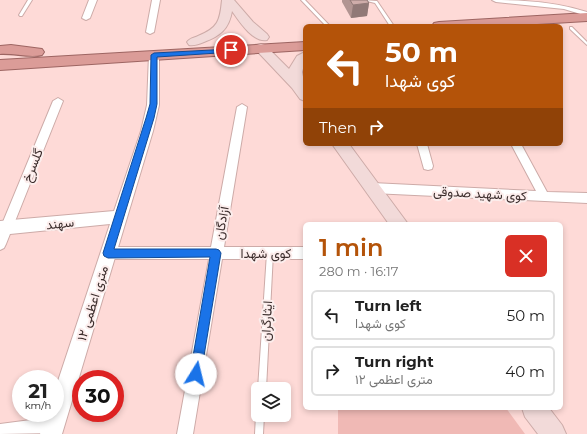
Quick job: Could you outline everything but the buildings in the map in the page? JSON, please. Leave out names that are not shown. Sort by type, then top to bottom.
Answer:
[{"type":"highway","points":[[469,24],[587,16]]},
{"type":"highway","points":[[566,28],[587,27]]},
{"type":"highway","points":[[0,54],[35,57],[154,55],[262,43],[303,34]]},
{"type":"highway","points":[[0,65],[35,57],[193,42],[262,43],[276,47],[303,46]]},
{"type":"highway","points":[[0,50],[11,49],[35,57]]},
{"type":"highway","points":[[0,72],[35,57]]},
{"type":"main road","points":[[193,42],[211,36],[222,28],[227,15],[228,0]]},
{"type":"main road","points":[[228,0],[303,93]]},
{"type":"main road","points":[[297,85],[294,71],[298,60],[303,57]]},
{"type":"main road","points":[[341,146],[398,222]]},
{"type":"main road","points":[[535,410],[553,434]]},
{"type":"street","points":[[86,18],[93,0]]},
{"type":"street","points":[[150,32],[156,0]]},
{"type":"street","points":[[496,0],[564,7],[587,16]]},
{"type":"street","name":"۱۲ متری اعظمی","points":[[53,429],[147,131],[153,104],[154,55]]},
{"type":"street","name":"گلسرخ","points":[[0,244],[3,228],[58,101]]},
{"type":"street","name":"آزادگان","points":[[185,434],[242,107]]},
{"type":"street","points":[[423,146],[428,166]]},
{"type":"street","points":[[517,146],[544,196]]},
{"type":"street","name":"کوی شهید صدوقی","points":[[372,188],[587,198]]},
{"type":"street","name":"سهند","points":[[3,228],[119,217]]},
{"type":"street","name":"کوی شهدا","points":[[108,253],[303,253]]},
{"type":"street","points":[[0,432],[53,429]]},
{"type":"lane","points":[[21,15],[30,0]]},
{"type":"lane","points":[[303,0],[326,24]]},
{"type":"lane","points":[[365,0],[376,2],[391,24]]},
{"type":"lane","points":[[566,28],[587,44]]},
{"type":"lane","name":"ایثارگران","points":[[262,382],[270,253]]},
{"type":"lane","points":[[259,434],[260,422]]},
{"type":"shaded area","points":[[338,410],[507,410],[525,434],[338,434]]},
{"type":"route","points":[[196,374],[216,253],[108,253],[147,131],[153,104],[154,55],[231,50]]}]
